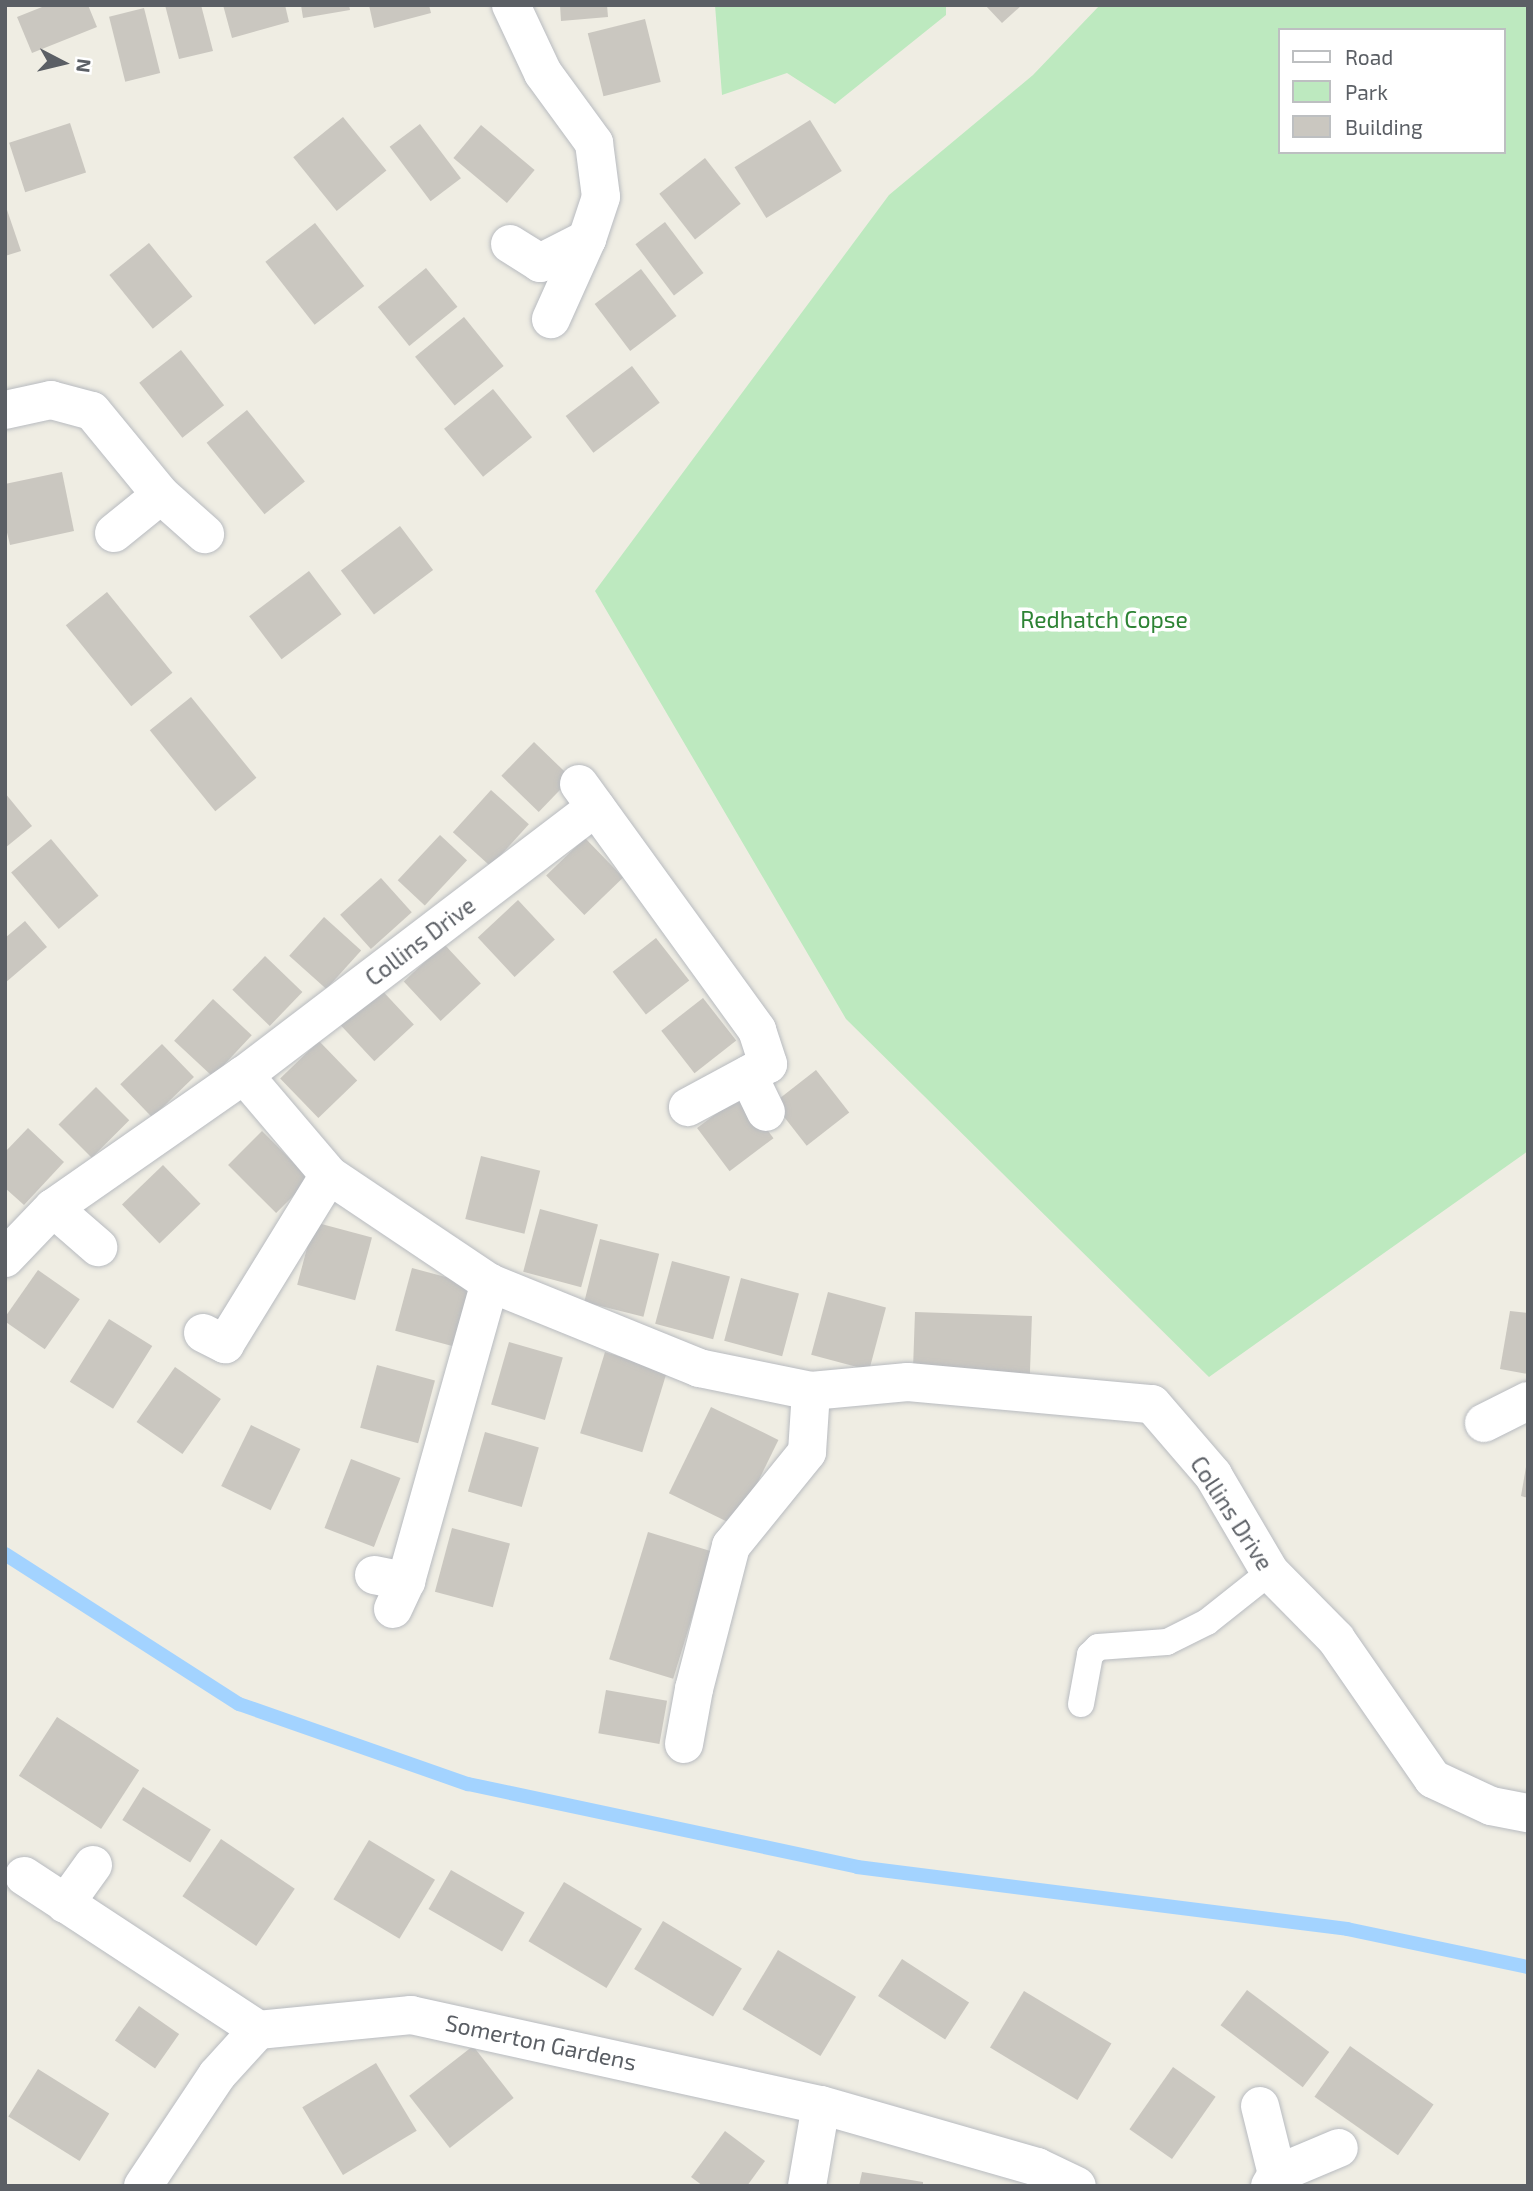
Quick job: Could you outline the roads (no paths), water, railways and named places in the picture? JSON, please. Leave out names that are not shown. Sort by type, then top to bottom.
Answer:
[{"type":"street","points":[[511,5],[543,73],[594,144],[601,197],[587,239],[551,319]]},
{"type":"street","points":[[510,244],[540,263],[587,239]]},
{"type":"street","points":[[5,410],[51,400],[92,411],[161,495],[205,534]]},
{"type":"street","points":[[114,533],[161,495]]},
{"type":"street","name":"Collins Drive","points":[[5,1258],[53,1209],[244,1075],[587,795],[757,1030],[768,1064],[688,1107]]},
{"type":"street","name":"Collins Drive","points":[[244,1075],[329,1175],[490,1283],[699,1368],[811,1391],[908,1382],[1152,1404],[1213,1475],[1270,1572],[1336,1639],[1433,1779],[1491,1806],[1528,1813]]},
{"type":"street","points":[[748,1075],[766,1112]]},
{"type":"street","points":[[203,1333],[225,1344],[329,1175]]},
{"type":"street","points":[[53,1209],[98,1247]]},
{"type":"street","points":[[391,1589],[490,1283]]},
{"type":"street","points":[[684,1744],[694,1689],[731,1546],[807,1452],[811,1391]]},
{"type":"street","points":[[1484,1423],[1528,1401]]},
{"type":"street","points":[[65,1903],[93,1865]]},
{"type":"street","points":[[24,1876],[258,2030],[217,2075],[143,2186]]},
{"type":"street","name":"Somerton Gardens","points":[[258,2030],[411,2015],[821,2105],[1037,2167],[1077,2186]]},
{"type":"street","points":[[807,2186],[821,2105]]},
{"type":"street","points":[[1259,2106],[1274,2180],[1339,2148]]},
{"type":"lane","points":[[1081,1704],[1090,1655],[1098,1647],[1167,1642],[1207,1622],[1270,1572]]},
{"type":"waterway","points":[[5,1554],[239,1704],[468,1784],[857,1867],[1347,1929],[1528,1967]]},
{"type":"park label","name":"Redhatch Copse","points":[[1104,619]]}]
